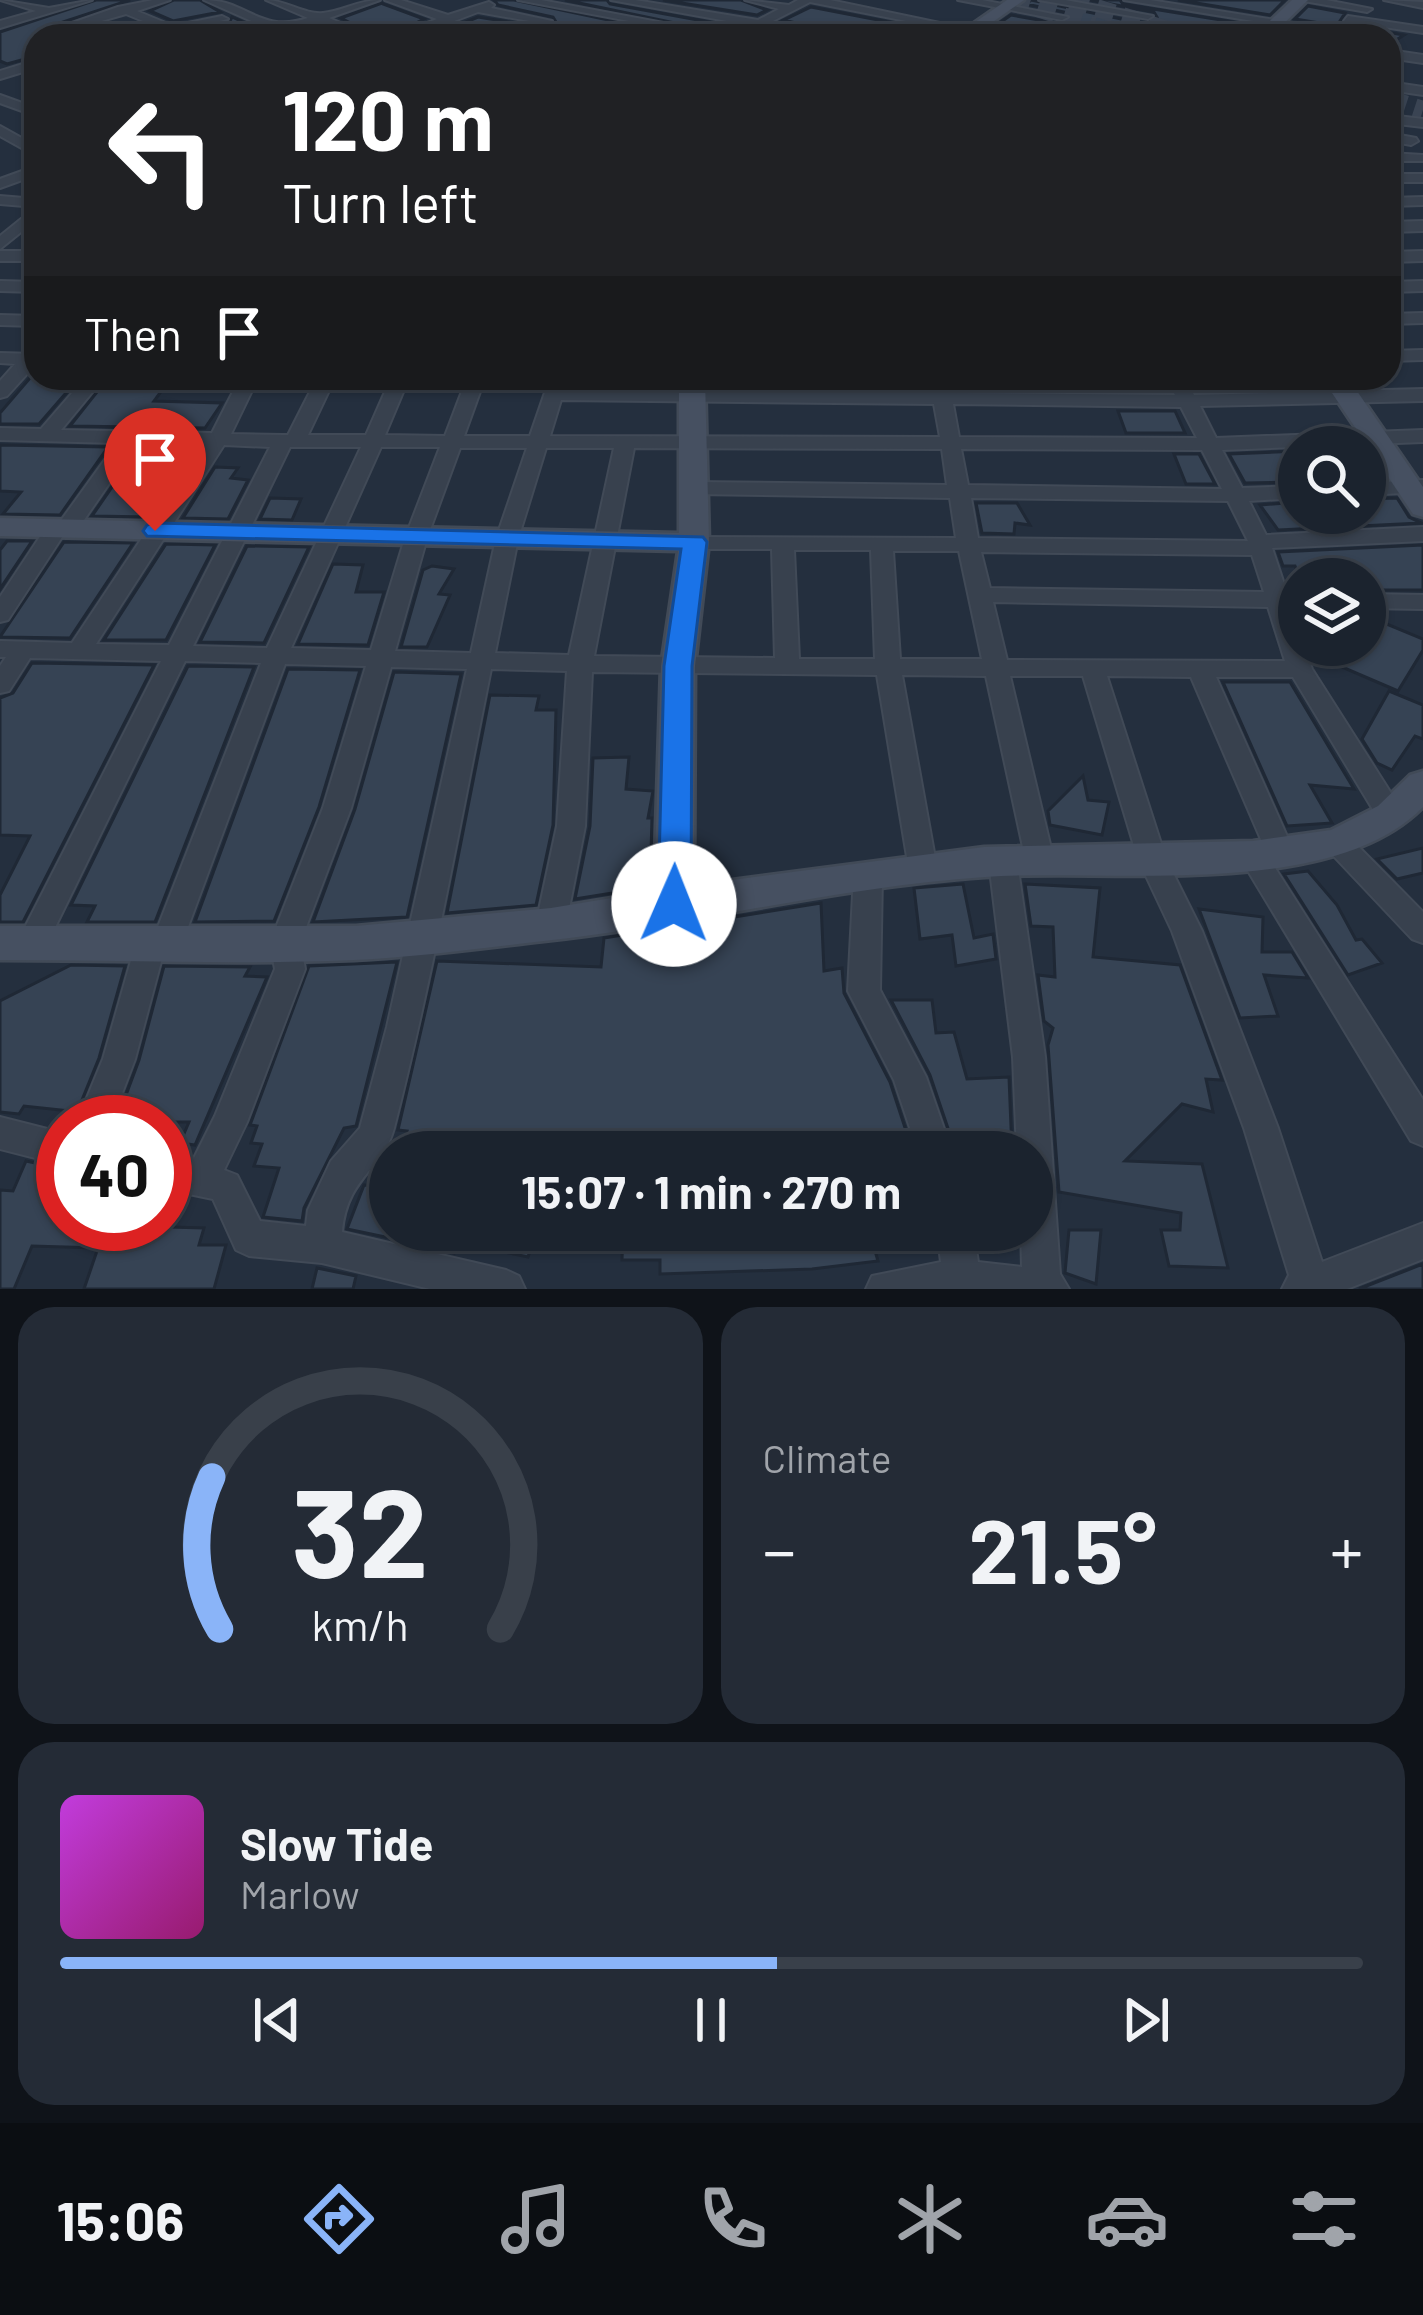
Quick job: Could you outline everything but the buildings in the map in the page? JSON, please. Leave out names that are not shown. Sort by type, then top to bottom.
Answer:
[{"type":"street","points":[[0,26],[86,0],[154,24]]},
{"type":"street","points":[[78,24],[165,0]]},
{"type":"street","points":[[209,0],[230,24]]},
{"type":"street","points":[[272,0],[330,24]]},
{"type":"street","points":[[328,0],[376,16]]},
{"type":"street","points":[[305,24],[375,0]]},
{"type":"street","points":[[390,0],[455,24]]},
{"type":"street","points":[[523,0],[662,24]]},
{"type":"street","points":[[616,0],[758,24],[797,5]]},
{"type":"street","points":[[706,0],[797,5]]},
{"type":"street","points":[[750,0],[986,22]]},
{"type":"street","points":[[880,0],[986,22]]},
{"type":"street","points":[[963,0],[986,22]]},
{"type":"street","points":[[1045,0],[1338,24]]},
{"type":"street","points":[[1129,0],[1281,20],[1423,17]]},
{"type":"street","points":[[1220,0],[1281,20]]},
{"type":"street","points":[[1389,0],[1423,5]]},
{"type":"street","points":[[433,24],[485,3],[565,24]]},
{"type":"street","points":[[7,4],[88,21]]},
{"type":"street","points":[[194,24],[226,15],[261,24]]},
{"type":"street","points":[[0,170],[23,175]]},
{"type":"street","points":[[0,244],[8,228]]},
{"type":"street","points":[[0,392],[24,367]]},
{"type":"street","points":[[47,434],[84,390]]},
{"type":"street","points":[[79,651],[219,438],[243,390]]},
{"type":"street","points":[[319,390],[16,943],[419,938],[551,924],[923,869],[1267,854],[1338,843],[1412,801],[1299,666]]},
{"type":"street","points":[[105,1095],[159,943],[276,656],[395,390]]},
{"type":"street","points":[[202,1178],[230,1122],[290,970],[285,943],[337,808],[416,538],[471,390]]},
{"type":"street","points":[[322,1245],[326,1210],[343,1173],[375,1136],[403,1027],[507,539],[555,390]]},
{"type":"street","points":[[674,904],[678,666],[694,542],[691,390]]},
{"type":"street","points":[[885,1289],[962,1278],[1046,1288],[1021,862],[994,667],[942,390]]},
{"type":"street","points":[[962,390],[1188,401],[1317,390]]},
{"type":"street","points":[[1182,390],[1278,580]]},
{"type":"street","points":[[1342,390],[1366,426]]},
{"type":"street","points":[[1364,390],[1423,395]]},
{"type":"street","points":[[0,434],[290,441],[1278,442]]},
{"type":"street","points":[[0,615],[132,436]]},
{"type":"street","points":[[1386,438],[1423,436]]},
{"type":"street","points":[[551,924],[571,826],[580,663],[626,441]]},
{"type":"street","points":[[1386,453],[1418,494]]},
{"type":"street","points":[[694,488],[1278,493]]},
{"type":"street","points":[[1386,491],[1418,494]]},
{"type":"street","points":[[0,527],[606,541],[1260,545],[1423,534]]},
{"type":"street","points":[[783,542],[787,666]]},
{"type":"street","points":[[882,543],[888,667],[923,869]]},
{"type":"street","points":[[979,595],[1278,599]]},
{"type":"street","points":[[1386,601],[1423,602]]},
{"type":"street","points":[[0,685],[12,649],[678,666],[1300,669]]},
{"type":"street","points":[[1092,666],[1152,859],[1187,931],[1253,1106],[1306,1287],[1423,1241]]},
{"type":"street","points":[[1201,671],[1267,854],[1423,1130]]},
{"type":"street","points":[[1338,843],[1423,931]]},
{"type":"street","points":[[868,875],[865,991],[910,1077],[928,1131]]},
{"type":"street","points":[[0,1133],[36,1142]]},
{"type":"street","points":[[192,1177],[225,1187],[249,1238],[322,1245],[506,1289]]},
{"type":"street","points":[[958,1251],[962,1278]]},
{"type":"tunnel","points":[[1012,0],[1088,24]]},
{"type":"tunnel","points":[[1071,0],[1148,24]]},
{"type":"tunnel","points":[[1401,103],[1423,110]]},
{"type":"route","points":[[155,531],[694,542],[678,666],[674,904]]}]
